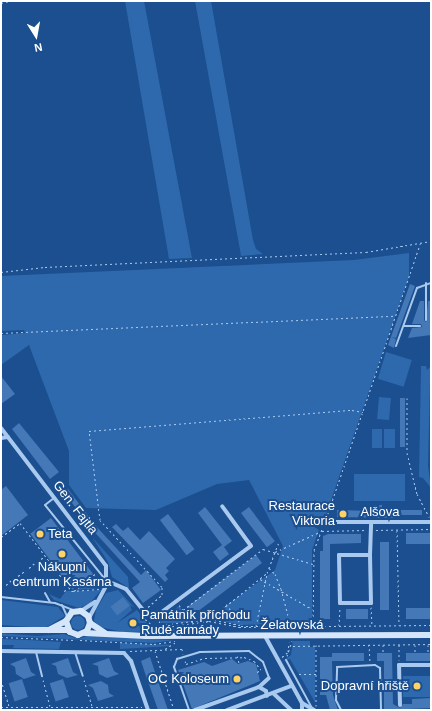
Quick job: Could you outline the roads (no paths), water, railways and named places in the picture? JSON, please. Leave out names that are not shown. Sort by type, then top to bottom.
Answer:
[{"type":"main road","points":[[48,631],[79,611],[106,633]]},
{"type":"main road","points":[[67,619],[68,630]]},
{"type":"main road","points":[[85,633],[90,620]]},
{"type":"main road","name":"Želatovská","points":[[1,630],[68,630],[76,635],[85,633],[265,636],[431,635]]},
{"type":"street","name":"Gen. Fajtla","points":[[1,428],[103,560],[108,581]]},
{"type":"street","points":[[1,438],[8,437]]},
{"type":"street","points":[[90,620],[96,602],[108,581],[126,589],[143,613],[152,616],[159,614],[251,546],[222,506]]},
{"type":"street","name":"Alšova","points":[[330,522],[431,522]]},
{"type":"street","points":[[370,554],[339,555],[340,603],[371,603],[371,522]]},
{"type":"street","points":[[79,611],[96,602]]},
{"type":"street","points":[[265,636],[302,704],[302,710]]},
{"type":"street","points":[[1,651],[121,652],[131,661],[147,709]]},
{"type":"street","points":[[400,705],[399,665],[431,665]]},
{"type":"street","points":[[195,710],[259,687],[269,678]]},
{"type":"street","points":[[228,710],[292,686]]},
{"type":"street","points":[[259,687],[266,691],[267,696]]},
{"type":"street","points":[[274,694],[291,710]]},
{"type":"street","points":[[302,704],[313,709]]},
{"type":"lane","points":[[426,283],[426,320]]},
{"type":"lane","points":[[396,346],[417,288],[426,283],[431,283]]},
{"type":"lane","points":[[404,326],[420,326]]},
{"type":"lane","points":[[54,497],[44,505],[97,573],[108,581]]},
{"type":"lane","points":[[45,593],[50,602]]},
{"type":"lane","points":[[1,596],[50,602],[79,611]]},
{"type":"lane","points":[[62,605],[67,619]]},
{"type":"lane","points":[[36,651],[42,676]]},
{"type":"lane","points":[[75,651],[83,676]]},
{"type":"lane","points":[[190,710],[174,667],[175,661],[184,657],[200,652],[249,651],[263,662],[269,678]]},
{"type":"lane","points":[[286,660],[313,709]]},
{"type":"lane","points":[[341,710],[336,700],[337,667],[370,665],[380,668],[381,710]]},
{"type":"place","name":"Restaurace Viktoria","points":[[343,514]]},
{"type":"place","name":"Teta","points":[[40,534]]},
{"type":"place","name":"Nákupní centrum Kasárna","points":[[62,554]]},
{"type":"place","name":"Památník příchodu Rudé armády","points":[[133,623]]},
{"type":"place","name":"OC Koloseum","points":[[237,679]]},
{"type":"place","name":"Dopravní hřiště","points":[[417,686]]}]
